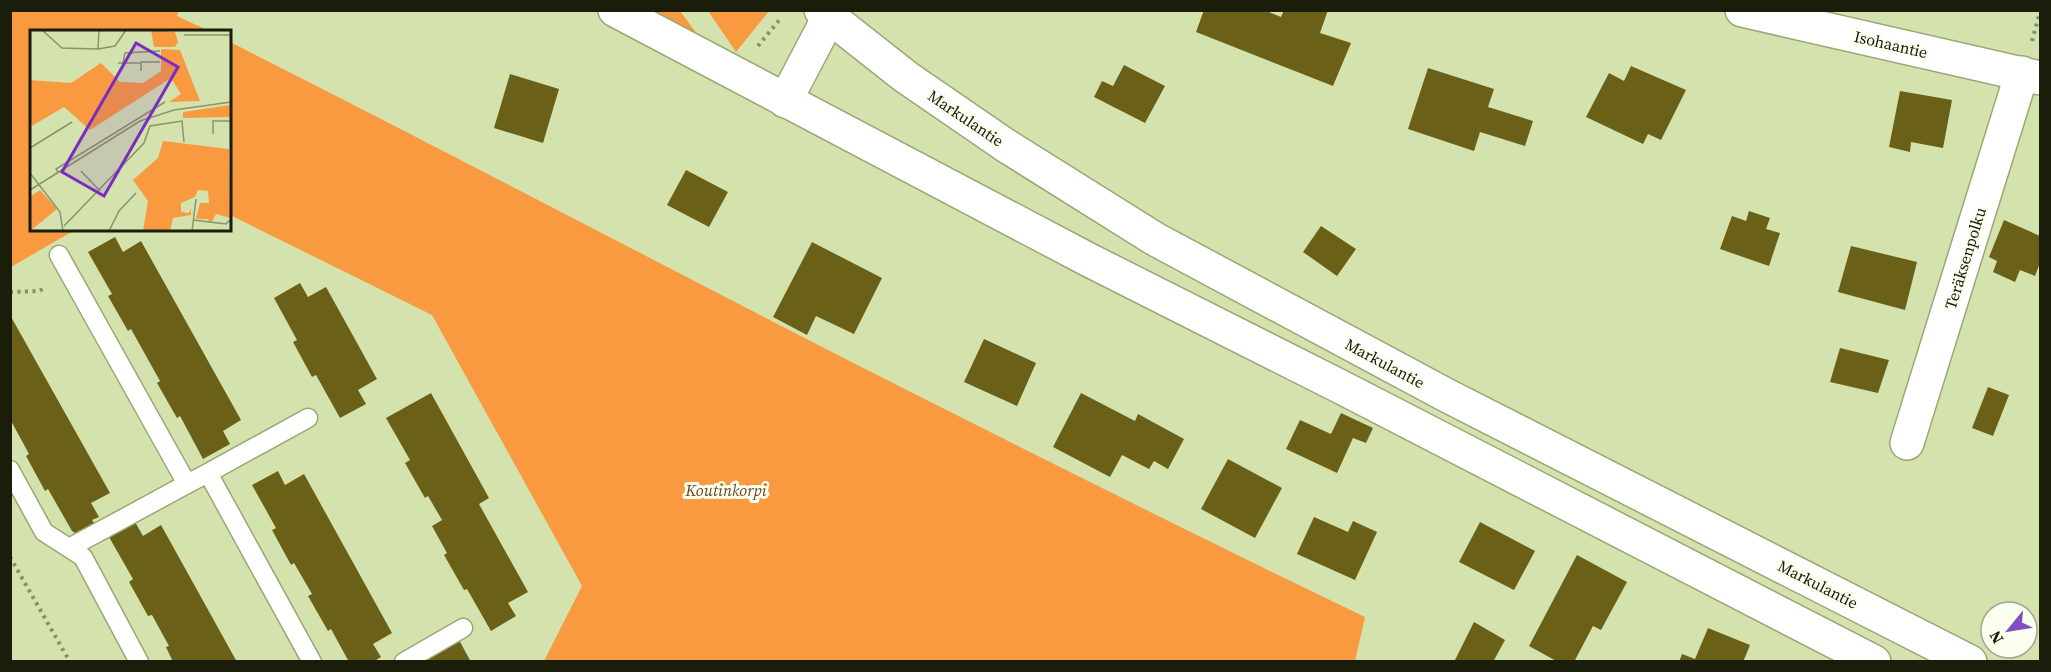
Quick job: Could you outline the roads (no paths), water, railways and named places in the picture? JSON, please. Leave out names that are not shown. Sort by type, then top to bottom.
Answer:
[{"type":"street","points":[[615,10],[1099,265],[1874,662]]},
{"type":"street","name":"Isohaantie","points":[[1742,10],[2031,75]]},
{"type":"street","name":"Markulantie","points":[[785,101],[825,14],[906,77],[1005,146],[1155,239],[1446,395],[1970,662]]},
{"type":"street","name":"Teräksenpolku","points":[[1907,443],[2031,75]]},
{"type":"lane","points":[[59,255],[186,483]]},
{"type":"lane","points":[[69,548],[308,418]]},
{"type":"lane","points":[[10,470],[44,532],[83,557],[139,662]]},
{"type":"lane","points":[[208,472],[312,662]]},
{"type":"lane","points":[[404,662],[463,628]]},
{"type":"park label","name":"Koutinkorpi","points":[[726,490]]}]
